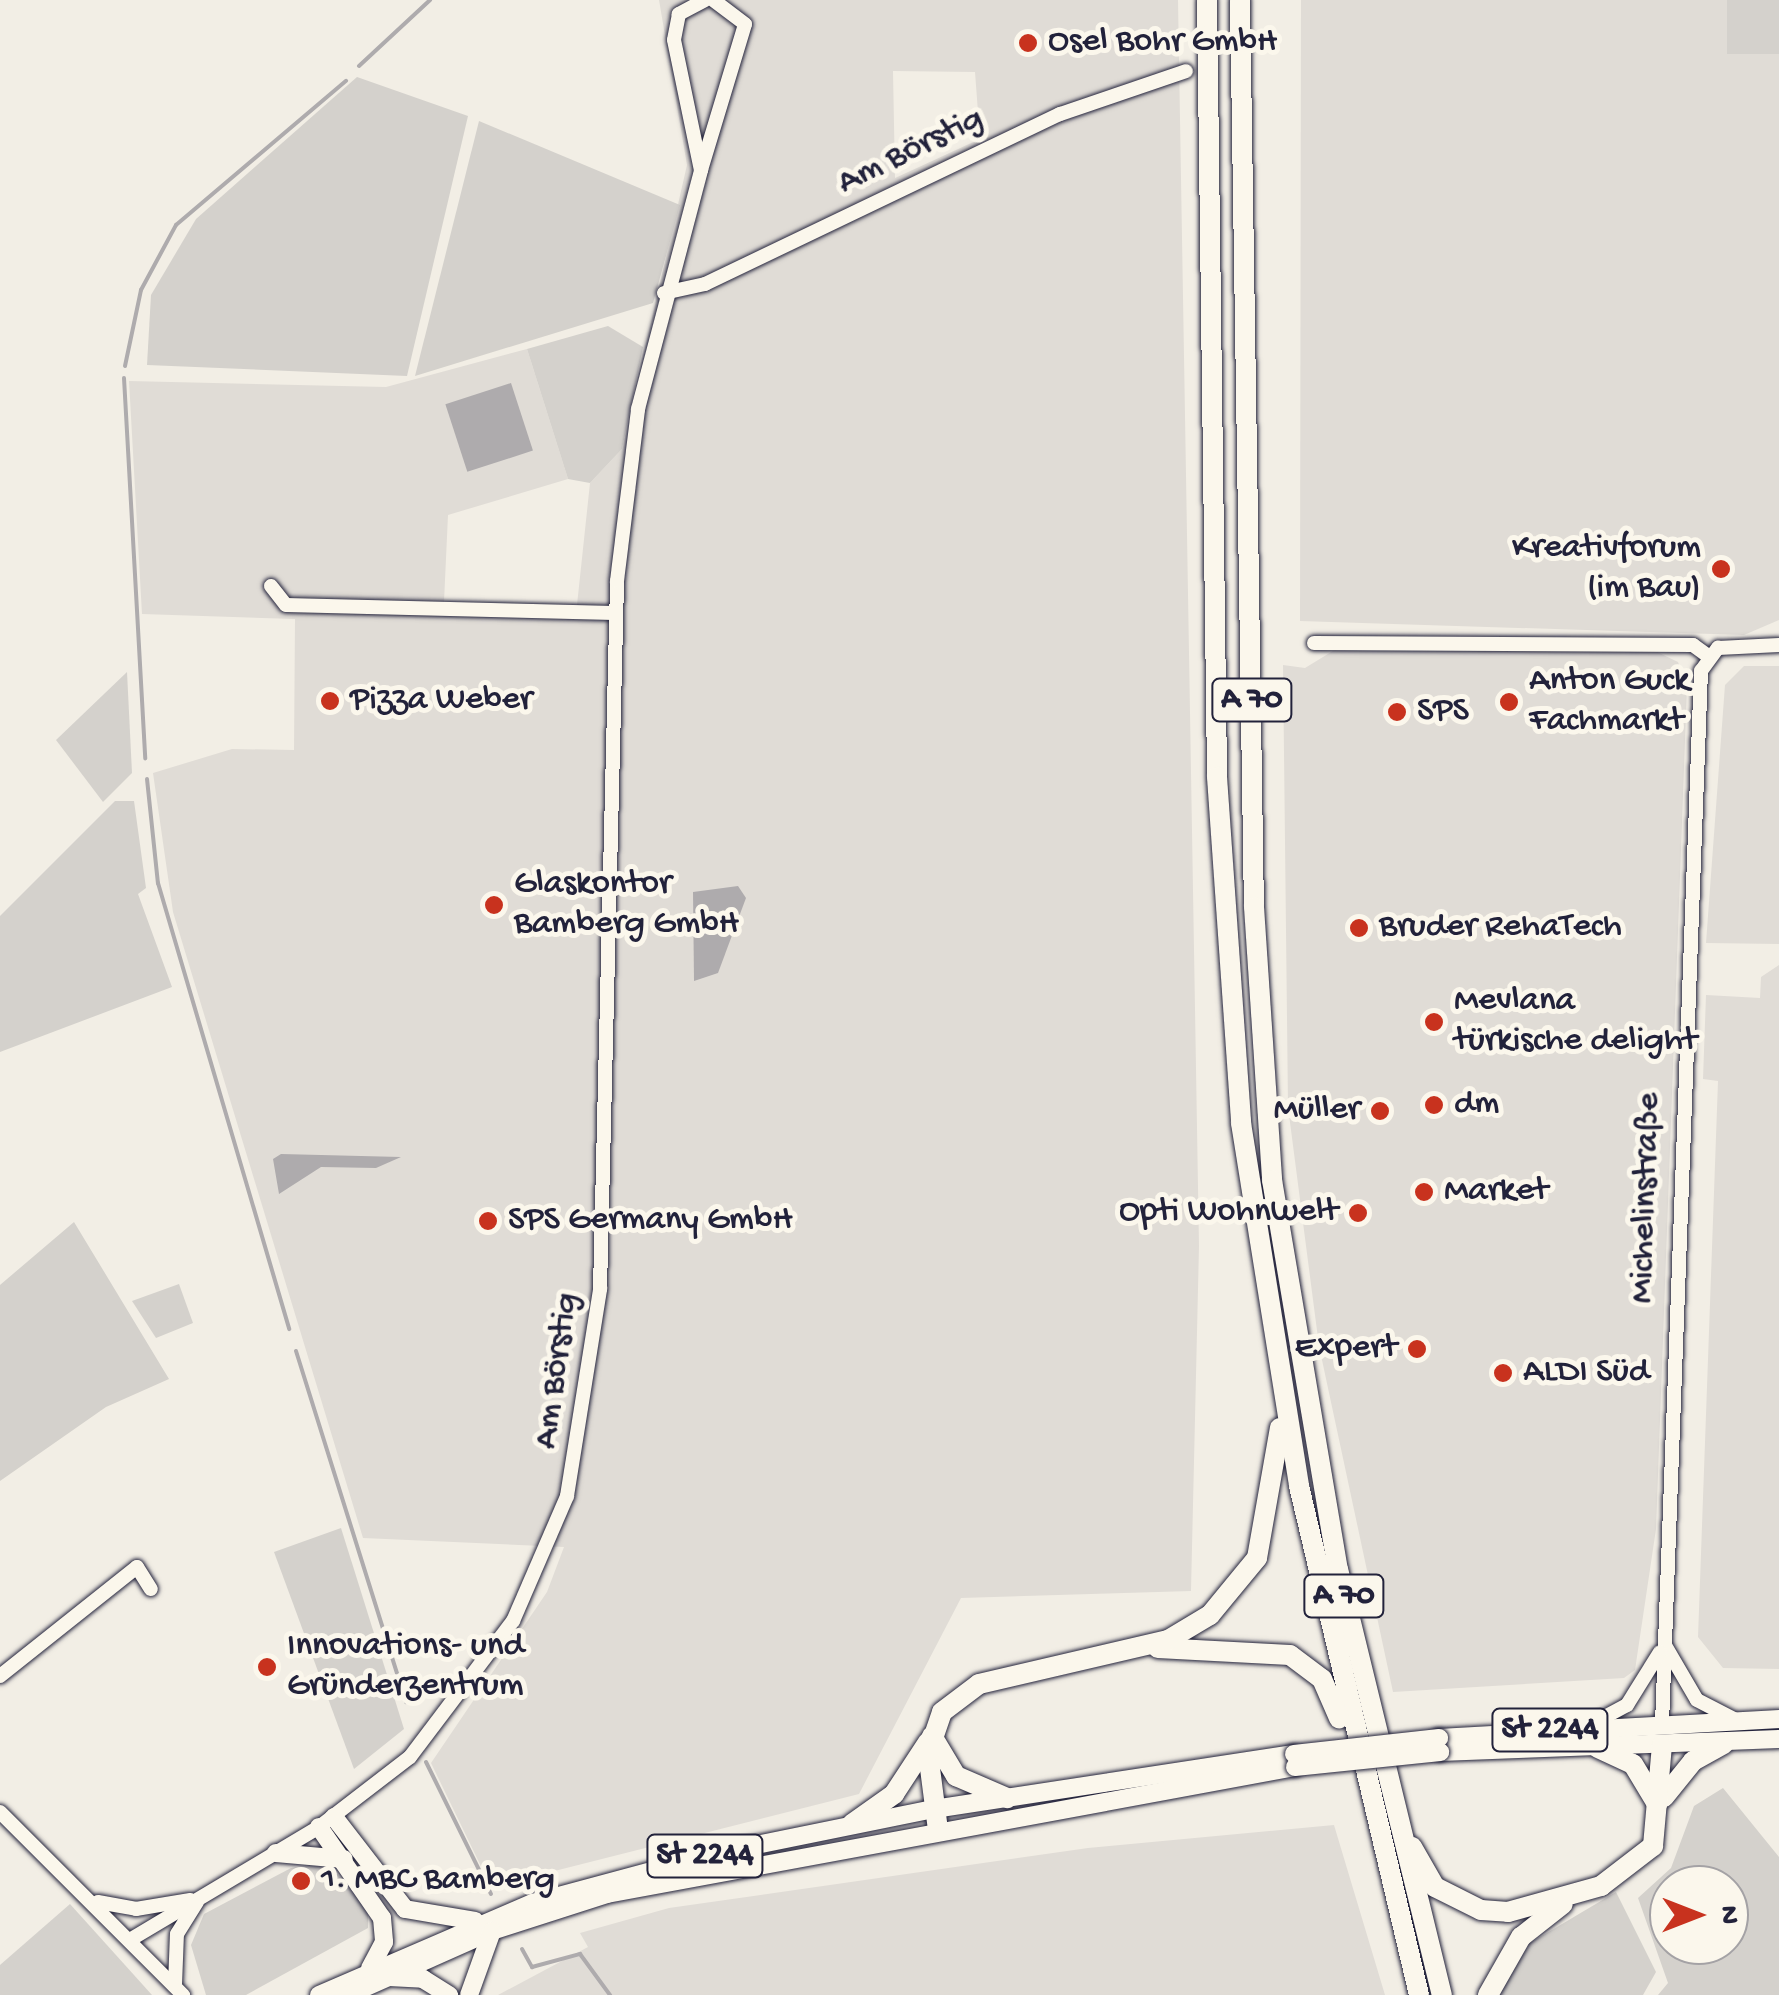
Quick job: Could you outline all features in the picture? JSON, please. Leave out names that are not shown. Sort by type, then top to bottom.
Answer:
[{"type":"highway","name":"A 70","points":[[1207,0],[1224,912],[1241,1123],[1283,1404],[1364,1772],[1419,1995]]},
{"type":"highway","name":"A 70","points":[[1240,0],[1262,1069],[1306,1411],[1391,1794],[1442,1995]]},
{"type":"highway","points":[[852,1824],[894,1794],[932,1736],[942,1712],[978,1684],[1131,1648],[1210,1614],[1257,1558],[1283,1404]]},
{"type":"highway","points":[[1131,1648],[1251,1646],[1301,1660],[1329,1690],[1364,1772]]},
{"type":"highway","points":[[932,1736],[956,1776],[1007,1798]]},
{"type":"highway","points":[[932,1736],[936,1819]]},
{"type":"highway","points":[[1488,1995],[1521,1938],[1578,1896],[1644,1860],[1662,1806],[1693,1761],[1724,1744]]},
{"type":"highway","points":[[1662,1746],[1662,1806]]},
{"type":"highway","points":[[1598,1748],[1633,1764],[1662,1806]]},
{"type":"highway","points":[[1391,1794],[1424,1871],[1456,1902],[1508,1912],[1578,1896]]},
{"type":"main road","name":"St 2244","points":[[319,1995],[486,1926],[852,1824],[936,1819],[1007,1798],[1588,1726],[1779,1719]]},
{"type":"main road","name":"Michelinstraße","points":[[1662,1724],[1662,1746]]},
{"type":"main road","name":"St 2244","points":[[1440,1745],[1598,1748],[1779,1739]]},
{"type":"main road","name":"St 2244","points":[[486,1926],[936,1819],[1295,1761]]},
{"type":"main road","points":[[327,1822],[384,1930],[376,1973],[423,1979],[448,1995]]},
{"type":"main road","points":[[327,1822],[406,1909],[486,1926],[469,1995]]},
{"type":"main road","points":[[276,1853],[344,1860]]},
{"type":"main road","name":"St 2244","points":[[348,1995],[376,1973]]},
{"type":"street","points":[[702,170],[673,71],[679,14],[705,0]]},
{"type":"street","name":"Am Börstig","points":[[133,1938],[327,1822],[410,1757],[486,1665],[550,1542],[580,1450],[602,1264],[614,613],[631,449],[664,293],[745,24],[713,0]]},
{"type":"street","name":"Am Börstig","points":[[664,293],[705,284],[1060,114],[1186,71]]},
{"type":"street","points":[[271,586],[286,605],[614,613]]},
{"type":"street","points":[[1314,643],[1693,645],[1707,655],[1779,644]]},
{"type":"street","name":"Michelinstraße","points":[[1662,1724],[1707,655]]},
{"type":"street","points":[[0,1676],[138,1567],[151,1589]]},
{"type":"street","points":[[1664,1642],[1698,1700],[1742,1721]]},
{"type":"street","points":[[1588,1726],[1634,1698],[1664,1642]]},
{"type":"street","points":[[0,1812],[98,1902],[179,1990]]},
{"type":"street","points":[[98,1902],[136,1910],[200,1898]]},
{"type":"street","points":[[179,1990],[177,1934],[200,1898]]},
{"type":"shaded area","points":[[659,0],[1178,0],[1199,1246],[1191,1591],[961,1598],[859,1794],[491,1887],[431,1763],[547,1592],[564,1547],[363,1538],[173,912],[153,773],[232,749],[294,750],[295,619],[142,614],[129,381],[386,387],[527,349],[568,479],[448,515],[444,602],[577,605],[590,483],[622,449],[687,165]],"holes":[[[893,71],[975,72],[980,139],[895,178]]]},
{"type":"shaded area","points":[[1301,0],[1779,0],[1779,620],[1744,635],[1300,621]]},
{"type":"shaded area","points":[[1727,0],[1779,0],[1779,54],[1727,54]]},
{"type":"shaded area","points":[[357,77],[468,116],[407,376],[147,365],[151,295],[196,219]]},
{"type":"shaded area","points":[[479,121],[680,205],[653,303],[415,376]]},
{"type":"shaded area","points":[[608,326],[643,347],[622,449],[590,483],[568,479],[527,349]]},
{"type":"shaded area","points":[[511,383],[533,451],[467,472],[445,404]]},
{"type":"shaded area","points":[[1341,646],[1653,650],[1678,662],[1687,686],[1656,1529],[1635,1670],[1624,1678],[1393,1692],[1319,1346],[1288,1107],[1283,665],[1305,668]]},
{"type":"shaded area","points":[[1744,666],[1779,666],[1779,944],[1706,943],[1725,685]]},
{"type":"shaded area","points":[[127,672],[132,773],[103,802],[56,740]]},
{"type":"shaded area","points":[[115,801],[134,801],[146,888],[138,894],[172,987],[0,1052],[0,916]]},
{"type":"shaded area","points":[[738,886],[746,898],[718,973],[694,981],[693,892]]},
{"type":"shaded area","points":[[1779,965],[1779,1669],[1723,1668],[1698,1637],[1718,1081],[1703,1079],[1706,995],[1760,998],[1761,977]]},
{"type":"shaded area","points":[[281,1154],[401,1157],[376,1168],[321,1167],[279,1194],[273,1159]]},
{"type":"shaded area","points":[[74,1222],[169,1379],[106,1407],[0,1481],[0,1285]]},
{"type":"shaded area","points":[[179,1284],[193,1323],[156,1338],[132,1301]]},
{"type":"shaded area","points":[[341,1528],[404,1729],[354,1769],[274,1552]]},
{"type":"shaded area","points":[[1723,1788],[1779,1857],[1779,1995],[1658,1995],[1668,1983],[1662,1965],[1749,1965],[1749,1865],[1672,1865],[1694,1806]]},
{"type":"shaded area","points":[[1334,1825],[1385,1995],[498,1995],[588,1947],[580,1933],[669,1908],[1088,1848]]},
{"type":"shaded area","points":[[327,1862],[368,1910],[368,1928],[246,1995],[206,1995],[191,1945],[204,1914],[291,1868]]},
{"type":"shaded area","points":[[1649,1888],[1649,1929],[1638,1898]]},
{"type":"shaded area","points":[[1616,1892],[1649,1965],[1656,1972],[1643,1995],[1498,1995],[1530,1943]]},
{"type":"shaded area","points":[[70,1904],[152,1995],[0,1995],[0,1965]]},
{"type":"waterway","points":[[359,66],[430,0]]},
{"type":"waterway","points":[[125,366],[141,290],[176,225],[346,81]]},
{"type":"waterway","points":[[124,378],[145,758]]},
{"type":"waterway","points":[[147,779],[158,883],[289,1329]]},
{"type":"waterway","points":[[296,1351],[406,1702]]},
{"type":"waterway","points":[[426,1762],[491,1894]]},
{"type":"waterway","points":[[522,1949],[532,1967],[580,1954],[610,1995]]},
{"type":"place","name":"Osel Bohr GmbH","points":[[1028,43]]},
{"type":"place","name":"Kreativforum (im Bau)","points":[[1721,569]]},
{"type":"place","name":"Pizza Weber","points":[[330,701]]},
{"type":"place","name":"Anton Guck Fachmarkt","points":[[1509,702]]},
{"type":"place","name":"SPS","points":[[1397,712]]},
{"type":"place","name":"Glaskontor Bamberg GmbH","points":[[494,905]]},
{"type":"place","name":"Bruder RehaTech","points":[[1359,928]]},
{"type":"place","name":"Mevlana türkische delight","points":[[1434,1022]]},
{"type":"place","name":"dm","points":[[1434,1105]]},
{"type":"place","name":"Müller","points":[[1380,1111]]},
{"type":"place","name":"Market","points":[[1424,1192]]},
{"type":"place","name":"Opti Wohnwelt","points":[[1358,1213]]},
{"type":"place","name":"SPS Germany GmbH","points":[[488,1221]]},
{"type":"place","name":"Expert","points":[[1417,1349]]},
{"type":"place","name":"ALDI Süd","points":[[1503,1373]]},
{"type":"place","name":"Innovations- und Gründerzentrum","points":[[267,1667]]},
{"type":"place","name":"1. MBC Bamberg","points":[[301,1881]]}]
